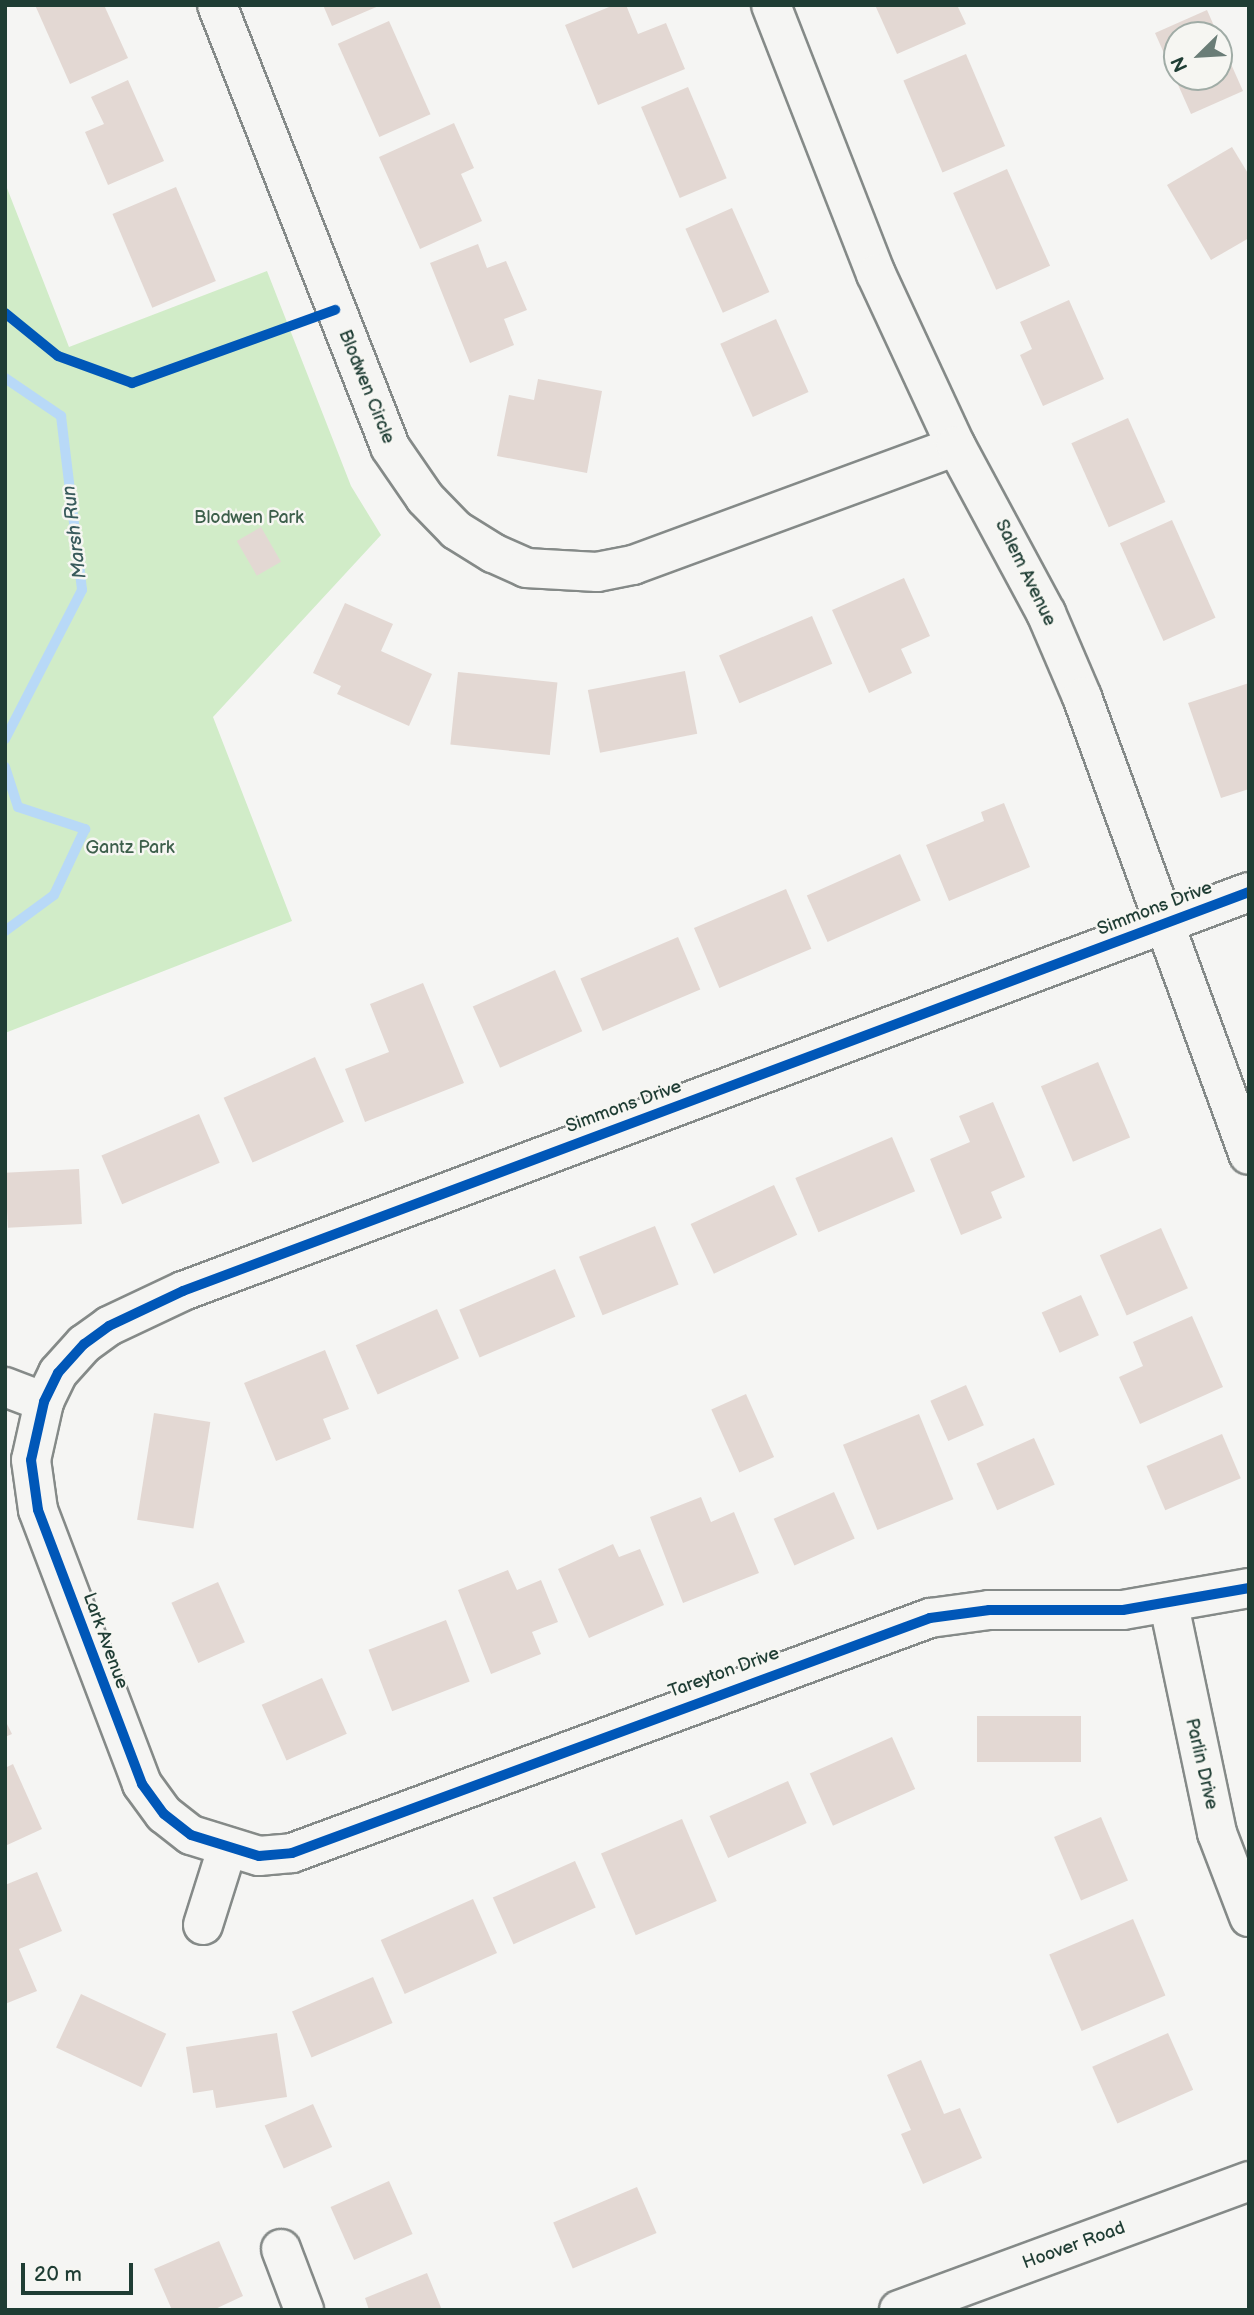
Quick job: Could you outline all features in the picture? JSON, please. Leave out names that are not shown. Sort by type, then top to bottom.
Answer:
[{"type":"street","name":"Blodwen Circle","points":[[217,5],[390,447],[425,498],[456,530],[484,547],[526,569],[597,572],[633,565],[956,446]]},
{"type":"street","name":"Salem Avenue","points":[[771,5],[876,274],[956,446],[1046,613],[1082,697],[1249,1155]]},
{"type":"street","name":"Simmons Drive","points":[[44,1402],[58,1373],[84,1344],[109,1326],[183,1291],[1249,892]]},
{"type":"street","points":[[5,1387],[44,1402]]},
{"type":"street","name":"Lark Avenue","points":[[44,1402],[31,1460],[35,1498],[126,1748],[142,1784],[164,1814],[191,1835],[227,1849]]},
{"type":"street","name":"Tareyton Drive","points":[[227,1849],[259,1856],[292,1853],[930,1618],[989,1610],[1112,1611],[1169,1605],[1249,1588]]},
{"type":"street","name":"Parlin Drive","points":[[1169,1605],[1217,1832],[1249,1917]]},
{"type":"street","points":[[203,1926],[227,1849]]},
{"type":"street","name":"Hoover Road","points":[[899,2310],[1249,2181]]},
{"type":"street","points":[[281,2249],[304,2310]]},
{"type":"green space","name":"Gantz Park","points":[[5,183],[69,347],[267,271],[351,486],[381,535],[213,717],[292,921],[5,1033]]},
{"type":"building","points":[[35,5],[104,5],[128,58],[70,84]]},
{"type":"building","points":[[323,5],[381,5],[332,26]]},
{"type":"building","points":[[614,5],[626,5],[638,34],[666,23],[685,69],[598,105],[565,25]]},
{"type":"building","points":[[875,5],[957,5],[966,24],[897,54]]},
{"type":"building","points":[[1207,10],[1212,21],[1182,21]]},
{"type":"building","points":[[389,21],[430,114],[379,137],[338,44]]},
{"type":"building","points":[[1163,29],[1163,51],[1155,33]]},
{"type":"building","points":[[966,54],[1005,146],[942,173],[903,81]]},
{"type":"building","points":[[1233,68],[1243,91],[1191,114],[1181,91],[1233,91]]},
{"type":"building","points":[[128,80],[164,161],[108,185],[85,132],[104,124],[91,97]]},
{"type":"building","points":[[688,87],[727,178],[680,198],[641,107]]},
{"type":"building","points":[[454,123],[474,168],[461,174],[482,221],[420,249],[379,157]]},
{"type":"building","points":[[1232,147],[1249,175],[1249,238],[1211,260],[1167,185]]},
{"type":"building","points":[[1007,169],[1050,266],[996,290],[953,193]]},
{"type":"building","points":[[176,187],[216,281],[152,308],[112,214]]},
{"type":"building","points":[[732,208],[769,292],[723,313],[685,229]]},
{"type":"building","points":[[478,244],[487,268],[506,261],[527,310],[504,319],[514,345],[470,363],[430,263]]},
{"type":"building","points":[[1069,300],[1104,379],[1043,406],[1020,355],[1032,349],[1020,322]]},
{"type":"building","points":[[776,319],[809,392],[753,417],[720,344]]},
{"type":"building","points":[[538,379],[602,391],[587,473],[497,456],[509,395],[534,400]]},
{"type":"building","points":[[1128,418],[1165,502],[1109,527],[1071,443]]},
{"type":"building","points":[[1172,520],[1216,618],[1163,641],[1120,543]]},
{"type":"building","points":[[261,527],[281,562],[257,576],[237,541]]},
{"type":"building","points":[[904,578],[930,636],[901,649],[912,673],[869,693],[832,610]]},
{"type":"building","points":[[345,603],[393,624],[381,651],[432,674],[409,726],[337,694],[341,686],[313,673]]},
{"type":"building","points":[[812,616],[832,664],[739,703],[719,655]]},
{"type":"building","points":[[685,671],[697,734],[600,753],[588,690]]},
{"type":"building","points":[[458,672],[557,682],[550,755],[450,745]]},
{"type":"building","points":[[1249,683],[1249,789],[1221,798],[1188,703]]},
{"type":"building","points":[[1004,803],[1030,867],[949,901],[926,845],[984,821],[981,812]]},
{"type":"building","points":[[900,854],[921,901],[828,942],[807,895]]},
{"type":"building","points":[[786,889],[811,949],[719,988],[694,928]]},
{"type":"building","points":[[678,937],[700,989],[603,1031],[580,978]]},
{"type":"building","points":[[555,970],[582,1031],[500,1068],[473,1007]]},
{"type":"building","points":[[423,983],[464,1083],[365,1122],[345,1069],[389,1052],[370,1004]]},
{"type":"building","points":[[315,1057],[344,1122],[253,1163],[224,1098]]},
{"type":"building","points":[[1098,1062],[1130,1137],[1073,1162],[1041,1086]]},
{"type":"building","points":[[993,1102],[1025,1177],[991,1192],[1002,1218],[961,1235],[930,1159],[970,1142],[959,1116]]},
{"type":"building","points":[[199,1114],[220,1163],[122,1204],[101,1155]]},
{"type":"building","points":[[892,1137],[915,1191],[818,1232],[795,1178]]},
{"type":"building","points":[[79,1169],[82,1224],[8,1228],[5,1173]]},
{"type":"building","points":[[774,1185],[797,1235],[714,1274],[691,1224]]},
{"type":"building","points":[[655,1226],[679,1284],[603,1315],[579,1257]]},
{"type":"building","points":[[1161,1228],[1188,1288],[1127,1316],[1100,1255]]},
{"type":"building","points":[[555,1269],[575,1317],[480,1358],[459,1310]]},
{"type":"building","points":[[1081,1295],[1099,1335],[1060,1353],[1042,1312]]},
{"type":"building","points":[[437,1309],[459,1358],[378,1395],[356,1345]]},
{"type":"building","points":[[1192,1316],[1223,1387],[1140,1424],[1119,1377],[1143,1366],[1133,1342]]},
{"type":"building","points":[[325,1350],[349,1409],[323,1419],[331,1439],[276,1461],[244,1383]]},
{"type":"building","points":[[966,1385],[984,1425],[948,1441],[930,1401]]},
{"type":"building","points":[[746,1394],[774,1457],[739,1472],[711,1409]]},
{"type":"building","points":[[154,1413],[210,1422],[193,1529],[137,1520]]},
{"type":"building","points":[[919,1414],[953,1499],[877,1530],[843,1445]]},
{"type":"building","points":[[1222,1434],[1241,1478],[1165,1510],[1147,1466]]},
{"type":"building","points":[[1034,1438],[1055,1485],[997,1510],[976,1464]]},
{"type":"building","points":[[834,1492],[855,1539],[794,1565],[774,1519]]},
{"type":"building","points":[[701,1497],[711,1522],[734,1512],[759,1573],[683,1603],[650,1517]]},
{"type":"building","points":[[613,1544],[619,1557],[640,1549],[664,1605],[589,1638],[558,1569]]},
{"type":"building","points":[[508,1570],[517,1590],[541,1580],[558,1622],[532,1632],[541,1654],[491,1674],[458,1590]]},
{"type":"building","points":[[218,1582],[245,1642],[198,1663],[171,1603]]},
{"type":"building","points":[[446,1620],[470,1682],[392,1711],[369,1650]]},
{"type":"building","points":[[322,1678],[347,1734],[287,1761],[262,1705]]},
{"type":"building","points":[[977,1716],[1081,1716],[1081,1762],[977,1762]]},
{"type":"building","points":[[5,1720],[12,1734],[5,1737]]},
{"type":"building","points":[[892,1737],[915,1789],[833,1826],[810,1774]]},
{"type":"building","points":[[13,1764],[42,1829],[5,1846],[5,1768]]},
{"type":"building","points":[[788,1781],[807,1823],[728,1858],[709,1816]]},
{"type":"building","points":[[1101,1817],[1128,1881],[1081,1900],[1054,1837]]},
{"type":"building","points":[[682,1819],[717,1901],[636,1935],[601,1853]]},
{"type":"building","points":[[575,1861],[596,1908],[514,1944],[493,1898]]},
{"type":"building","points":[[37,1872],[62,1931],[19,1949],[37,1991],[5,2004],[5,1885]]},
{"type":"building","points":[[473,1899],[497,1953],[405,1994],[381,1940]]},
{"type":"building","points":[[1133,1919],[1165,1995],[1082,2031],[1049,1955]]},
{"type":"building","points":[[373,1977],[393,2023],[312,2057],[292,2011]]},
{"type":"building","points":[[81,1994],[166,2034],[141,2087],[56,2047]]},
{"type":"building","points":[[277,2033],[287,2097],[216,2108],[213,2090],[193,2093],[186,2047]]},
{"type":"building","points":[[1168,2033],[1193,2090],[1117,2123],[1092,2067]]},
{"type":"building","points":[[921,2060],[944,2114],[960,2108],[982,2158],[923,2184],[901,2134],[911,2130],[887,2075]]},
{"type":"building","points":[[313,2104],[332,2147],[284,2168],[265,2126]]},
{"type":"building","points":[[389,2181],[413,2234],[354,2260],[331,2207]]},
{"type":"building","points":[[637,2187],[657,2233],[573,2269],[553,2223]]},
{"type":"building","points":[[219,2241],[243,2296],[213,2310],[172,2310],[154,2269]]},
{"type":"building","points":[[427,2273],[442,2310],[369,2310],[365,2298]]},
{"type":"waterway","name":"Marsh Run","points":[[5,378],[61,416],[82,590],[5,739]]},
{"type":"waterway","name":"Marsh Run","points":[[5,767],[18,807],[85,829],[54,895],[5,931]]},
{"type":"cycle path","points":[[5,313],[58,356],[132,383],[335,310]]},
{"type":"cycle path","points":[[1249,892],[183,1291],[109,1326],[84,1344],[58,1373],[44,1402],[31,1460],[38,1510],[142,1784],[164,1814],[191,1835],[259,1856],[292,1853],[930,1618],[989,1610],[1123,1610],[1249,1588]]},
{"type":"park label","name":"Blodwen Park","points":[[249,518]]}]
